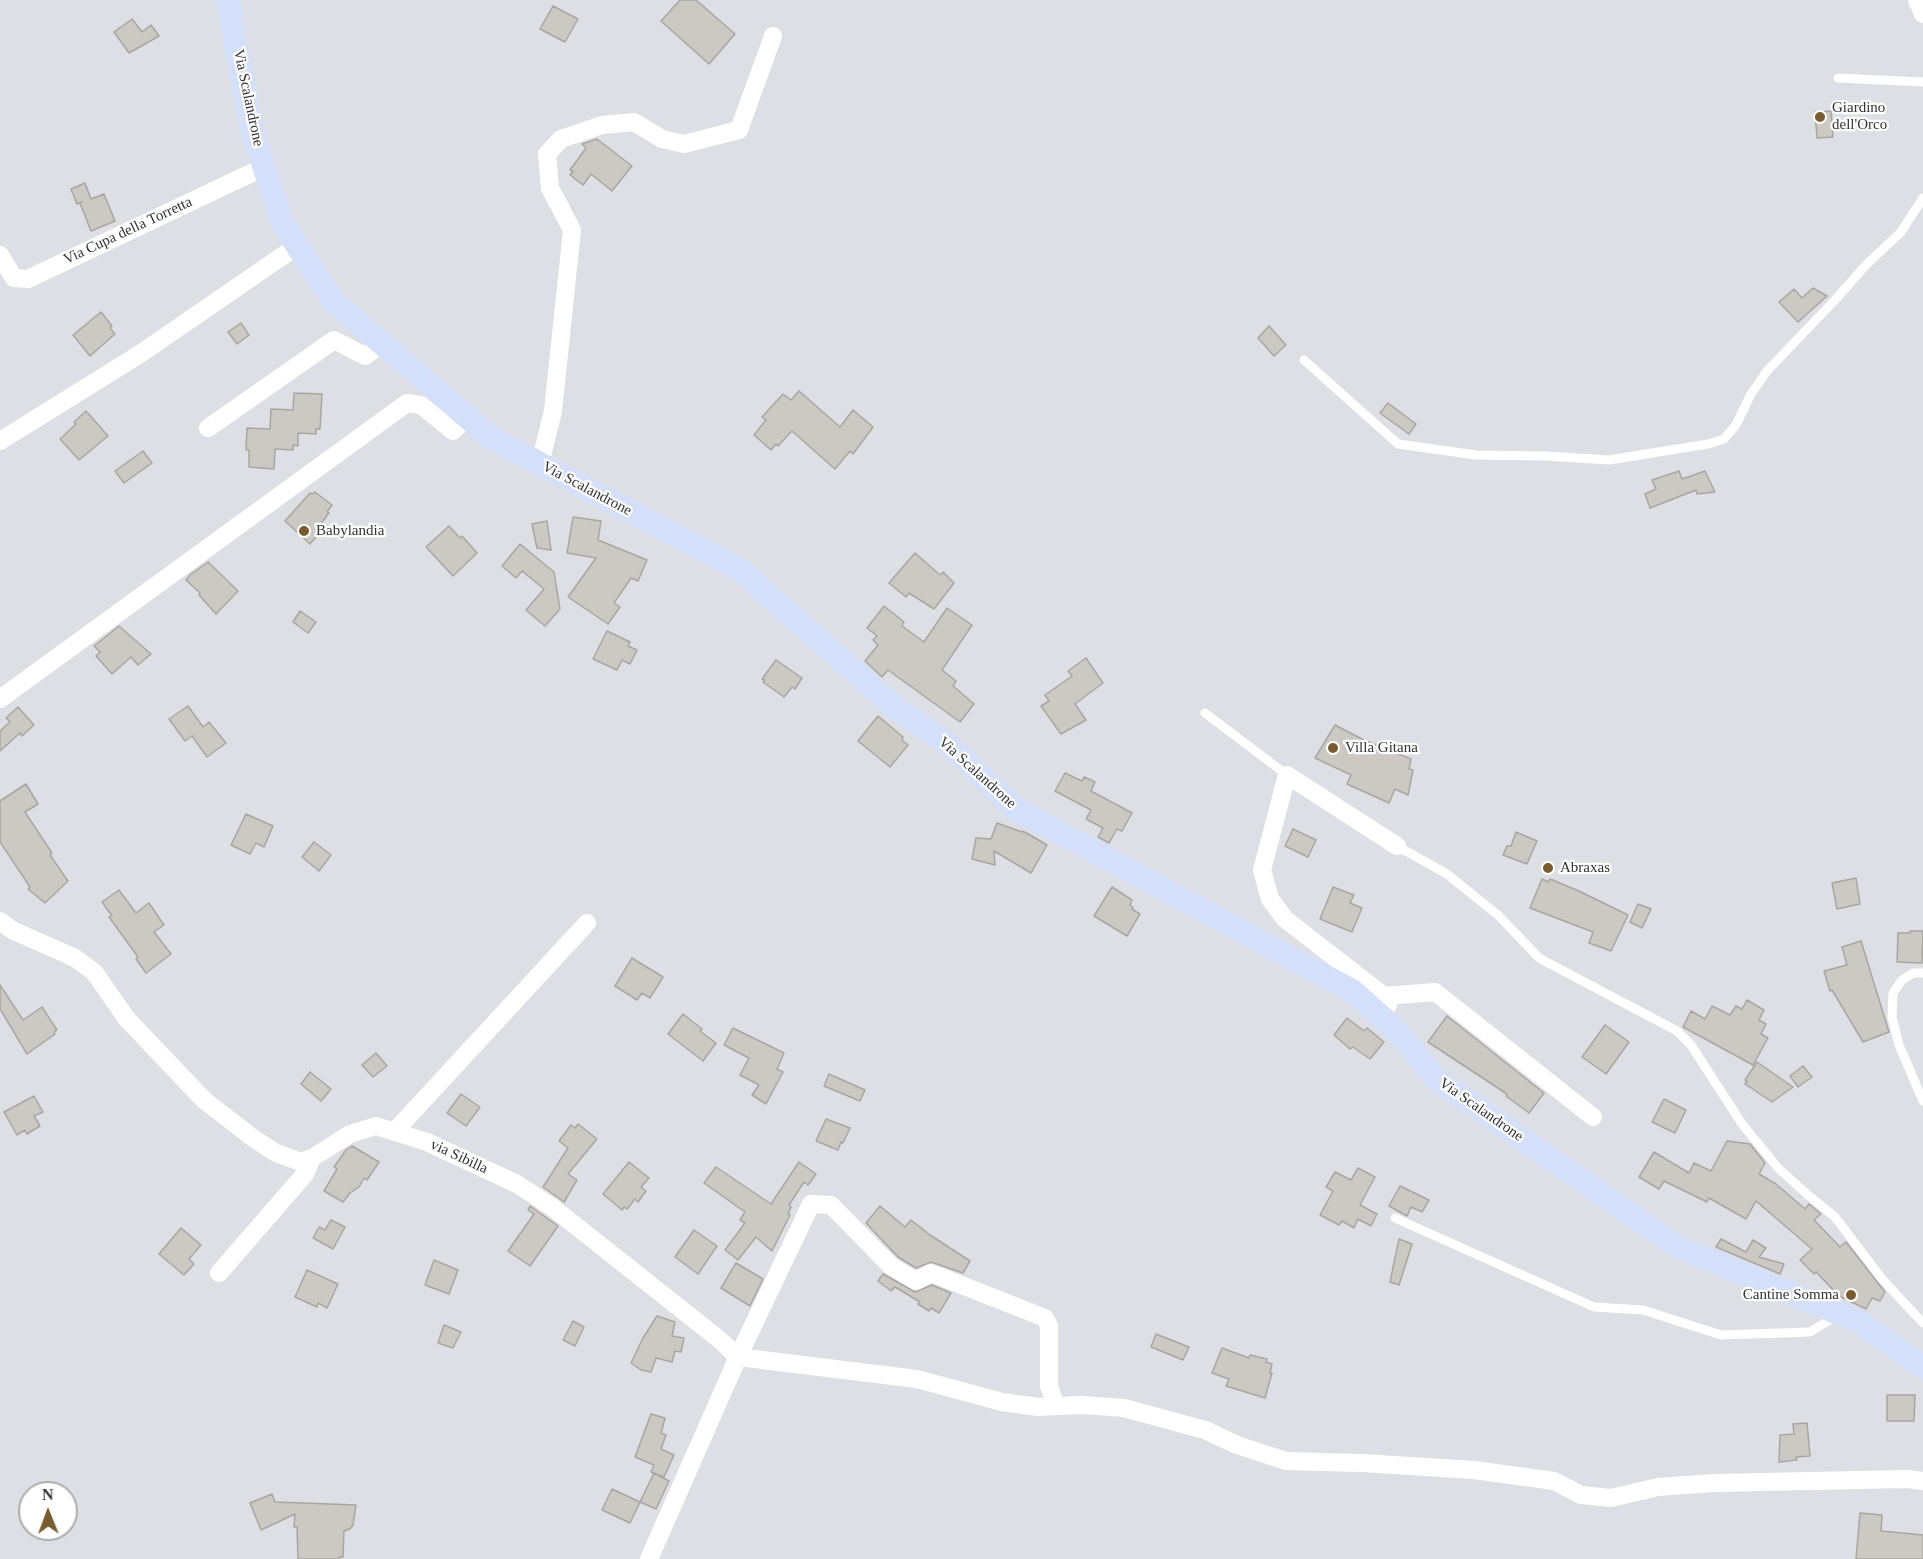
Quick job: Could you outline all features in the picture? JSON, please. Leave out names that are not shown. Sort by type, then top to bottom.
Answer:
[{"type":"street","name":"Via Scalandrone","points":[[228,0],[251,127],[283,223],[333,301],[493,439],[739,569],[896,708],[949,745],[1014,808],[1352,991],[1397,1031],[1437,1080],[1678,1247],[1858,1321],[1923,1367]]},
{"type":"street","points":[[1917,0],[1923,14]]},
{"type":"street","points":[[540,464],[553,411],[572,230],[549,188],[547,154],[561,139],[602,125],[634,122],[662,139],[684,144],[740,130],[772,36]]},
{"type":"street","name":"Via Cupa della Torretta","points":[[0,255],[14,278],[27,279],[264,167]]},
{"type":"street","points":[[0,441],[140,354],[297,246]]},
{"type":"street","points":[[208,428],[334,340],[365,356],[382,343]]},
{"type":"street","points":[[0,699],[407,403],[421,405],[453,431],[468,417]]},
{"type":"street","points":[[1397,846],[1287,774],[1262,870],[1270,899],[1285,919],[1384,996],[1397,1031]]},
{"type":"street","points":[[0,921],[12,930],[75,958],[94,972],[127,1019],[204,1100],[244,1131],[276,1153],[301,1162],[312,1158]]},
{"type":"street","points":[[394,1132],[587,923]]},
{"type":"street","points":[[1384,996],[1435,992],[1593,1116]]},
{"type":"street","name":"via Sibilla","points":[[312,1158],[350,1134],[376,1126],[437,1146],[517,1184],[552,1206],[720,1340],[738,1357]]},
{"type":"street","points":[[219,1273],[305,1174],[312,1158]]},
{"type":"street","points":[[649,1559],[738,1357],[811,1204],[831,1205],[891,1266],[916,1281],[931,1273],[1045,1318],[1049,1326],[1049,1386],[1056,1406]]},
{"type":"street","points":[[738,1357],[917,1378],[1002,1402],[1038,1407],[1082,1405],[1124,1408],[1205,1430],[1286,1461],[1473,1470],[1554,1481],[1581,1495],[1611,1498],[1658,1486],[1683,1484],[1907,1479],[1923,1481]]},
{"type":"lane","points":[[1838,78],[1923,82]]},
{"type":"lane","points":[[1304,360],[1398,444],[1476,455],[1609,460],[1708,444],[1724,439],[1736,425],[1751,394],[1767,371],[1834,302],[1866,264],[1901,232],[1923,198]]},
{"type":"lane","points":[[1205,713],[1287,774]]},
{"type":"lane","points":[[1397,846],[1447,874],[1499,916],[1539,958],[1677,1031],[1691,1045],[1742,1124],[1779,1168],[1835,1217],[1882,1279],[1923,1323]]},
{"type":"lane","points":[[1923,973],[1913,973],[1902,980],[1893,993],[1892,1017],[1899,1045],[1923,1101]]},
{"type":"lane","points":[[1395,1218],[1594,1307],[1643,1310],[1721,1335],[1810,1332],[1840,1313]]},
{"type":"building","points":[[680,0],[696,0],[735,34],[709,64],[661,21]]},
{"type":"building","points":[[553,6],[578,19],[565,42],[540,29]]},
{"type":"building","points":[[132,19],[142,32],[151,25],[159,36],[129,53],[114,32]]},
{"type":"building","points":[[1831,111],[1833,137],[1817,138],[1815,112]]},
{"type":"building","points":[[597,139],[632,166],[612,191],[591,174],[583,185],[570,175],[573,171],[570,170],[586,148],[582,144]]},
{"type":"building","points":[[85,183],[91,199],[104,194],[115,221],[91,231],[80,203],[82,202],[77,204],[71,189]]},
{"type":"building","points":[[1813,288],[1827,296],[1798,322],[1779,302],[1794,289],[1802,298]]},
{"type":"building","points":[[101,312],[115,334],[90,356],[73,335]]},
{"type":"building","points":[[241,323],[249,335],[237,344],[228,332]]},
{"type":"building","points":[[1269,326],[1286,345],[1274,356],[1258,338]]},
{"type":"building","points":[[799,391],[840,427],[853,410],[873,427],[853,454],[850,451],[835,469],[792,431],[771,450],[754,435],[766,420],[762,417],[783,394],[791,400]]},
{"type":"building","points":[[294,393],[322,394],[320,429],[316,429],[316,434],[298,433],[298,446],[293,445],[293,450],[275,449],[274,469],[249,467],[249,450],[246,450],[247,428],[270,429],[271,409],[293,410]]},
{"type":"building","points":[[1388,403],[1416,424],[1409,434],[1380,413]]},
{"type":"building","points":[[86,411],[108,436],[79,460],[60,439]]},
{"type":"building","points":[[143,451],[152,463],[124,483],[115,471]]},
{"type":"building","points":[[1679,471],[1682,479],[1705,471],[1715,492],[1697,494],[1696,490],[1650,508],[1645,494],[1656,489],[1652,480]]},
{"type":"building","points":[[315,492],[332,505],[320,525],[324,528],[310,544],[285,521],[310,493]]},
{"type":"building","points":[[573,517],[601,521],[598,540],[647,560],[638,581],[631,578],[614,603],[620,607],[608,624],[568,597],[596,558],[567,553]]},
{"type":"building","points":[[547,521],[551,550],[537,548],[532,524]]},
{"type":"building","points":[[449,526],[460,538],[462,536],[477,553],[453,576],[426,547]]},
{"type":"building","points":[[520,544],[554,572],[560,609],[545,626],[526,610],[544,589],[522,571],[516,578],[502,566]]},
{"type":"building","points":[[915,553],[940,575],[943,572],[954,583],[934,609],[909,593],[906,597],[889,583]]},
{"type":"building","points":[[208,562],[238,591],[216,614],[199,595],[200,593],[186,580]]},
{"type":"building","points":[[884,606],[904,622],[902,626],[924,642],[947,608],[972,625],[942,670],[956,681],[953,686],[974,704],[960,722],[888,670],[882,677],[865,661],[878,645],[873,640],[877,636],[867,628]]},
{"type":"building","points":[[300,611],[316,622],[308,633],[293,622]]},
{"type":"building","points":[[119,626],[151,654],[138,665],[131,657],[112,674],[96,656],[100,652],[94,646]]},
{"type":"building","points":[[607,631],[630,642],[628,646],[637,650],[630,664],[622,660],[617,670],[593,659]]},
{"type":"building","points":[[1086,658],[1103,683],[1075,704],[1086,720],[1061,734],[1041,706],[1049,701],[1045,695],[1072,676],[1068,671]]},
{"type":"building","points":[[776,660],[802,678],[795,689],[792,687],[784,697],[762,679]]},
{"type":"building","points":[[188,706],[203,727],[209,722],[226,743],[207,757],[192,736],[185,741],[169,719]]},
{"type":"building","points":[[18,707],[34,725],[22,736],[20,733],[0,751],[0,731],[10,722],[6,718]]},
{"type":"building","points":[[878,716],[903,737],[902,740],[908,745],[890,767],[858,741]]},
{"type":"building","points":[[1335,725],[1364,740],[1411,759],[1409,769],[1413,770],[1408,795],[1395,789],[1389,803],[1347,784],[1351,775],[1315,758]]},
{"type":"building","points":[[1065,773],[1082,781],[1084,777],[1095,782],[1091,791],[1132,813],[1122,831],[1117,829],[1109,843],[1098,837],[1103,828],[1086,819],[1091,810],[1055,791]]},
{"type":"building","points":[[26,784],[38,804],[25,812],[68,881],[45,903],[28,889],[30,887],[0,842],[0,801]]},
{"type":"building","points":[[246,814],[273,826],[264,847],[256,843],[250,854],[231,845]]},
{"type":"building","points":[[997,823],[1023,831],[1047,845],[1031,873],[994,851],[995,865],[972,859],[976,838],[991,839]]},
{"type":"building","points":[[1293,829],[1316,840],[1308,857],[1285,846]]},
{"type":"building","points":[[1516,832],[1537,841],[1527,864],[1503,855],[1507,846],[1511,846]]},
{"type":"building","points":[[314,842],[331,855],[319,871],[302,857]]},
{"type":"building","points":[[1856,878],[1860,904],[1837,909],[1832,883]]},
{"type":"building","points":[[1542,879],[1548,882],[1550,879],[1579,891],[1628,915],[1611,951],[1589,943],[1593,932],[1530,908]]},
{"type":"building","points":[[1112,887],[1132,900],[1130,905],[1132,909],[1140,914],[1127,936],[1094,916]]},
{"type":"building","points":[[1333,887],[1354,895],[1350,903],[1362,908],[1352,932],[1320,919]]},
{"type":"building","points":[[119,890],[136,913],[149,903],[164,925],[154,932],[171,954],[146,973],[136,959],[138,957],[109,917],[112,916],[102,902]]},
{"type":"building","points":[[1638,904],[1651,909],[1642,928],[1630,922]]},
{"type":"building","points":[[1910,931],[1923,931],[1922,963],[1897,962],[1898,933],[1910,933]]},
{"type":"building","points":[[1861,941],[1889,1032],[1863,1042],[1832,990],[1830,991],[1824,971],[1847,965],[1842,947]]},
{"type":"building","points":[[632,958],[663,977],[650,998],[642,993],[637,1000],[615,986]]},
{"type":"building","points":[[0,985],[23,1020],[42,1007],[57,1030],[55,1034],[27,1054],[0,1009]]},
{"type":"building","points":[[1747,1000],[1764,1010],[1759,1020],[1766,1024],[1761,1034],[1768,1038],[1753,1065],[1683,1027],[1691,1011],[1705,1019],[1712,1006],[1730,1015],[1736,1006],[1742,1009]]},
{"type":"building","points":[[683,1014],[716,1043],[703,1061],[668,1034]]},
{"type":"building","points":[[1447,1016],[1544,1093],[1529,1113],[1506,1096],[1507,1094],[1428,1042]]},
{"type":"building","points":[[1347,1018],[1364,1031],[1367,1028],[1384,1042],[1370,1059],[1353,1047],[1350,1049],[1334,1035]]},
{"type":"building","points":[[1605,1025],[1629,1042],[1606,1074],[1582,1057]]},
{"type":"building","points":[[733,1028],[784,1053],[777,1069],[783,1072],[766,1104],[752,1095],[759,1085],[740,1075],[749,1058],[724,1045]]},
{"type":"building","points":[[376,1053],[387,1066],[373,1077],[362,1065]]},
{"type":"building","points":[[1757,1062],[1793,1087],[1772,1102],[1745,1084],[1747,1081],[1745,1080]]},
{"type":"building","points":[[1803,1066],[1812,1077],[1798,1087],[1790,1076]]},
{"type":"building","points":[[310,1072],[331,1089],[321,1101],[301,1084]]},
{"type":"building","points":[[829,1074],[865,1090],[860,1101],[824,1086]]},
{"type":"building","points":[[461,1094],[480,1107],[466,1126],[447,1113]]},
{"type":"building","points":[[34,1096],[43,1112],[34,1116],[40,1126],[27,1134],[25,1130],[17,1135],[4,1112]]},
{"type":"building","points":[[1664,1099],[1686,1110],[1675,1133],[1652,1122]]},
{"type":"building","points":[[826,1119],[850,1128],[838,1150],[816,1141]]},
{"type":"building","points":[[578,1124],[597,1139],[568,1174],[577,1180],[564,1202],[543,1187],[568,1148],[559,1141],[571,1125],[575,1128]]},
{"type":"building","points":[[1727,1141],[1750,1144],[1765,1163],[1759,1174],[1776,1184],[1805,1209],[1809,1204],[1821,1214],[1814,1220],[1840,1247],[1846,1242],[1885,1292],[1880,1301],[1872,1298],[1866,1309],[1839,1296],[1816,1272],[1814,1274],[1800,1260],[1812,1249],[1756,1201],[1746,1219],[1709,1198],[1707,1202],[1664,1181],[1659,1189],[1639,1177],[1654,1152],[1689,1173],[1694,1163],[1711,1171]]},
{"type":"building","points":[[352,1146],[379,1162],[367,1180],[364,1178],[359,1187],[343,1202],[324,1191],[337,1169],[334,1167],[346,1150]]},
{"type":"building","points":[[629,1162],[649,1178],[641,1187],[646,1191],[638,1202],[635,1199],[627,1209],[624,1207],[622,1210],[603,1194]]},
{"type":"building","points":[[799,1162],[816,1174],[808,1185],[804,1182],[789,1205],[791,1207],[788,1214],[790,1215],[772,1251],[756,1237],[738,1260],[725,1250],[745,1223],[740,1220],[745,1212],[704,1183],[716,1167],[771,1204]]},
{"type":"building","points":[[1358,1168],[1375,1177],[1360,1205],[1377,1214],[1371,1226],[1358,1219],[1354,1228],[1342,1221],[1339,1225],[1320,1215],[1333,1191],[1326,1187],[1335,1172],[1351,1180]]},
{"type":"building","points":[[1400,1186],[1429,1200],[1422,1212],[1411,1207],[1407,1216],[1389,1206]]},
{"type":"building","points":[[530,1206],[558,1226],[530,1266],[508,1251],[534,1214],[528,1210]]},
{"type":"building","points":[[880,1206],[905,1227],[911,1220],[970,1261],[963,1273],[931,1262],[916,1268],[898,1257],[866,1223]]},
{"type":"building","points":[[331,1220],[345,1227],[333,1249],[313,1238],[319,1227],[325,1230]]},
{"type":"building","points":[[181,1228],[201,1245],[189,1259],[194,1264],[184,1275],[159,1254]]},
{"type":"building","points":[[694,1230],[717,1246],[698,1274],[675,1257]]},
{"type":"building","points":[[1399,1239],[1412,1244],[1399,1285],[1390,1282]]},
{"type":"building","points":[[1721,1239],[1746,1252],[1753,1240],[1766,1248],[1759,1257],[1784,1264],[1780,1274],[1716,1247]]},
{"type":"building","points":[[434,1260],[458,1270],[449,1294],[425,1285]]},
{"type":"building","points":[[736,1263],[763,1279],[750,1306],[721,1288]]},
{"type":"building","points":[[307,1270],[338,1284],[327,1308],[318,1303],[317,1307],[295,1297]]},
{"type":"building","points":[[883,1274],[915,1292],[932,1285],[951,1293],[939,1313],[931,1308],[929,1311],[918,1304],[920,1302],[895,1287],[891,1291],[878,1281]]},
{"type":"building","points":[[657,1316],[675,1322],[672,1336],[684,1338],[681,1352],[675,1351],[672,1362],[656,1358],[651,1372],[641,1370],[631,1363]]},
{"type":"building","points":[[573,1321],[584,1327],[575,1346],[563,1340]]},
{"type":"building","points":[[444,1325],[461,1332],[453,1348],[438,1343]]},
{"type":"building","points":[[1156,1334],[1189,1347],[1183,1360],[1151,1347]]},
{"type":"building","points":[[1222,1348],[1249,1358],[1250,1355],[1267,1359],[1266,1362],[1272,1364],[1270,1373],[1272,1373],[1265,1398],[1226,1386],[1229,1379],[1212,1373]]},
{"type":"building","points":[[1887,1395],[1915,1395],[1914,1421],[1887,1421]]},
{"type":"building","points":[[651,1414],[665,1418],[661,1433],[666,1435],[661,1449],[674,1455],[664,1477],[651,1472],[654,1465],[635,1457]]},
{"type":"building","points":[[1807,1423],[1810,1456],[1779,1462],[1780,1435],[1794,1434],[1793,1424]]},
{"type":"building","points":[[654,1473],[669,1481],[656,1509],[640,1502]]},
{"type":"building","points":[[612,1489],[640,1502],[630,1523],[602,1510]]},
{"type":"building","points":[[272,1494],[275,1502],[356,1505],[353,1525],[344,1531],[343,1557],[339,1559],[298,1559],[297,1527],[294,1527],[295,1514],[261,1530],[250,1503]]},
{"type":"building","points":[[1860,1513],[1882,1515],[1881,1531],[1923,1535],[1923,1559],[1856,1559]]},
{"type":"place","name":"Giardino dell'Orco","points":[[1820,117]]},
{"type":"place","name":"Babylandia","points":[[304,531]]},
{"type":"place","name":"Villa Gitana","points":[[1333,748]]},
{"type":"place","name":"Abraxas","points":[[1548,868]]},
{"type":"place","name":"Cantine Somma","points":[[1851,1295]]}]
